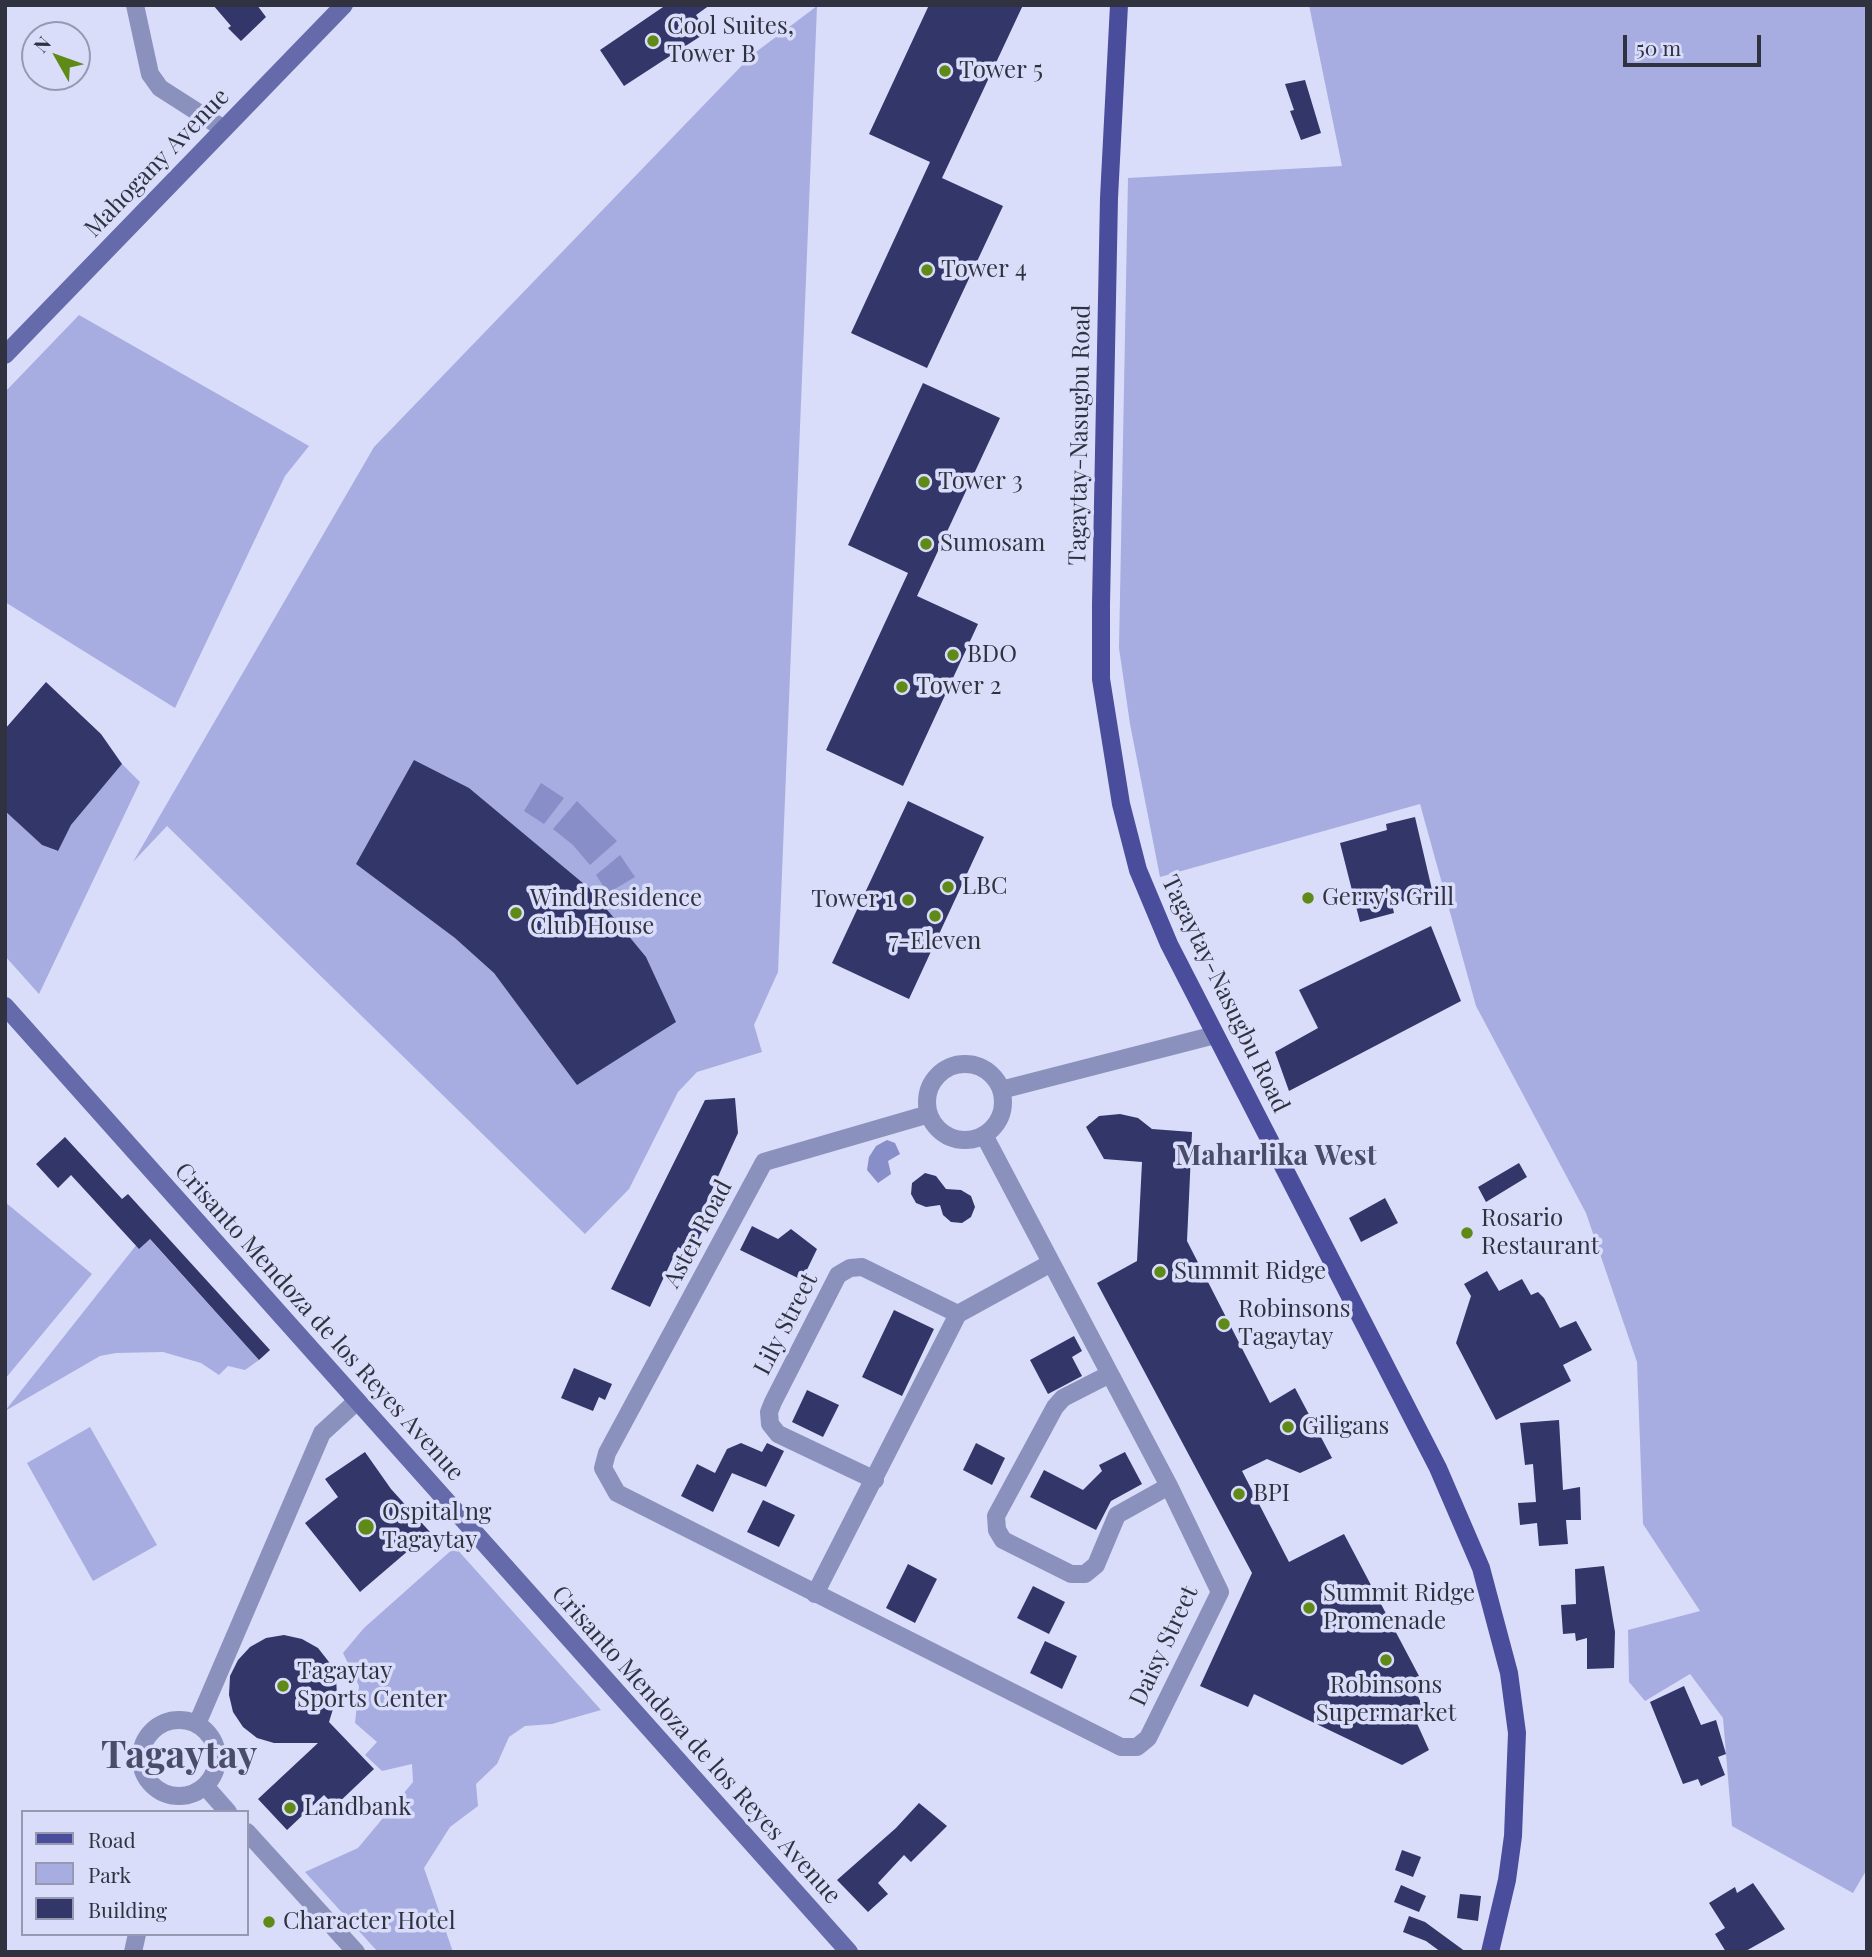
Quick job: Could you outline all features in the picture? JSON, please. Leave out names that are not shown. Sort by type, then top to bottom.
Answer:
[{"type":"main road","name":"Mahogany Avenue","points":[[5,355],[344,5]]},
{"type":"main road","name":"Tagaytay-Nasugbu Road","points":[[1119,5],[1110,198],[1101,679],[1121,803],[1138,870],[1169,944],[1438,1468],[1481,1568],[1509,1673],[1517,1733],[1513,1836],[1507,1880],[1490,1952]]},
{"type":"main road","name":"Crisanto Mendoza de los Reyes Avenue","points":[[5,1006],[849,1952]]},
{"type":"street","points":[[135,5],[149,74],[160,88],[224,130]]},
{"type":"street","points":[[1002,1090],[1215,1035]]},
{"type":"street","points":[[960,1064],[985,1069],[1002,1090],[1001,1116],[984,1135],[973,1139],[951,1138],[942,1132],[929,1114],[930,1088],[947,1069],[960,1064]]},
{"type":"street","name":"Aster Road","points":[[814,1594],[617,1493],[608,1482],[603,1468],[607,1454],[764,1162],[929,1114]]},
{"type":"street","points":[[984,1135],[1051,1263],[1110,1374],[1169,1486],[1128,1506],[1118,1515],[1096,1565],[1085,1574],[1071,1574],[1003,1540],[997,1530],[996,1516],[1055,1407],[1063,1398],[1110,1374]]},
{"type":"street","points":[[814,1594],[875,1480],[958,1314],[1051,1263]]},
{"type":"street","name":"Lily Street","points":[[875,1480],[778,1434],[770,1424],[769,1412],[773,1402],[838,1275],[850,1268],[862,1268],[958,1314]]},
{"type":"street","points":[[197,1724],[321,1433],[356,1402]]},
{"type":"street","name":"Daisy Street","points":[[814,1594],[1121,1747],[1136,1747],[1148,1738],[1220,1592],[1169,1486]]},
{"type":"street","points":[[173,1720],[197,1724],[206,1731],[217,1753],[212,1777],[205,1786],[173,1804],[153,1787],[141,1766],[141,1753],[151,1731],[173,1720]]},
{"type":"street","points":[[205,1786],[226,1810]]},
{"type":"street","points":[[248,1833],[356,1952]]},
{"type":"green space","points":[[1309,5],[1867,5],[1867,1869],[1853,1893],[1732,1826],[1723,1718],[1690,1674],[1645,1701],[1629,1682],[1628,1630],[1700,1611],[1643,1524],[1637,1362],[1586,1213],[1476,1006],[1420,804],[1160,877],[1130,724],[1119,648],[1128,178],[1342,166]]},
{"type":"green space","points":[[817,6],[778,972],[754,1025],[762,1052],[697,1072],[678,1092],[629,1189],[585,1234],[167,826],[133,862],[374,447],[752,55]]},
{"type":"green space","points":[[79,315],[309,446],[285,476],[175,708],[5,602],[5,392]]},
{"type":"green space","points":[[122,764],[140,782],[39,994],[5,956],[5,811],[42,845],[57,851],[71,825]]},
{"type":"green space","points":[[5,1202],[92,1274],[5,1379]]},
{"type":"green space","points":[[145,1234],[259,1360],[245,1370],[228,1366],[219,1375],[201,1363],[163,1352],[100,1356],[5,1411]]},
{"type":"green space","points":[[90,1427],[157,1545],[93,1581],[27,1463]]},
{"type":"green space","points":[[455,1547],[601,1710],[552,1724],[525,1726],[509,1737],[497,1764],[476,1784],[478,1806],[450,1827],[424,1868],[453,1952],[378,1952],[305,1872],[358,1848],[413,1782],[412,1764],[382,1771],[365,1755],[377,1742],[355,1723],[359,1686],[343,1653],[364,1628]]},
{"type":"shaded area","points":[[541,783],[564,798],[544,824],[524,811]]},
{"type":"shaded area","points":[[577,801],[617,841],[590,865],[573,845],[553,829]]},
{"type":"shaded area","points":[[620,855],[635,877],[608,893],[596,875]]},
{"type":"shaded area","points":[[887,1140],[895,1143],[900,1154],[888,1161],[891,1174],[878,1183],[867,1170],[869,1157],[876,1146]]},
{"type":"building","points":[[213,5],[257,5],[266,17],[241,41],[228,28],[231,26]]},
{"type":"building","name":"Cool Suites, Tower B","points":[[666,5],[710,5],[696,15],[707,32],[624,86],[600,50]]},
{"type":"building","points":[[929,5],[1023,5],[942,178],[1003,206],[927,368],[851,333],[930,162],[869,134]]},
{"type":"building","points":[[1305,80],[1321,133],[1301,140],[1290,111],[1294,110],[1285,84]]},
{"type":"building","points":[[923,383],[1000,418],[917,596],[978,624],[903,786],[826,750],[908,573],[848,545]]},
{"type":"building","points":[[46,682],[101,734],[122,764],[71,825],[58,851],[42,845],[5,811],[5,729]]},
{"type":"building","name":"Wind Residence Club House","points":[[414,760],[469,788],[590,889],[646,957],[676,1022],[577,1085],[494,973],[455,938],[356,864]]},
{"type":"building","name":"Tower 1","points":[[908,801],[984,837],[909,999],[832,963]]},
{"type":"building","points":[[1415,817],[1433,894],[1392,904],[1394,913],[1360,922],[1340,843],[1387,830],[1386,824]]},
{"type":"building","points":[[1431,926],[1461,1001],[1289,1091],[1275,1052],[1318,1028],[1299,990]]},
{"type":"building","points":[[735,1098],[738,1133],[700,1216],[708,1220],[691,1254],[678,1247],[650,1307],[611,1289],[705,1100]]},
{"type":"building","points":[[1120,1114],[1138,1118],[1152,1129],[1192,1132],[1187,1241],[1270,1403],[1295,1388],[1332,1458],[1300,1473],[1267,1459],[1242,1471],[1289,1562],[1344,1534],[1419,1676],[1410,1680],[1426,1713],[1415,1719],[1429,1750],[1402,1765],[1254,1694],[1248,1707],[1200,1686],[1252,1573],[1097,1283],[1137,1261],[1142,1162],[1104,1159],[1086,1127],[1099,1116]]},
{"type":"building","points":[[65,1137],[122,1199],[128,1194],[270,1350],[259,1360],[150,1239],[139,1249],[71,1175],[58,1188],[36,1164]]},
{"type":"building","points":[[1519,1163],[1527,1177],[1486,1202],[1478,1187]]},
{"type":"building","points":[[925,1173],[936,1176],[946,1189],[961,1190],[971,1196],[975,1207],[971,1217],[962,1223],[951,1222],[943,1215],[940,1205],[926,1207],[916,1203],[911,1194],[912,1183]]},
{"type":"building","points":[[1385,1198],[1398,1223],[1361,1242],[1349,1218]]},
{"type":"building","points":[[752,1226],[778,1239],[791,1229],[817,1249],[802,1280],[740,1250]]},
{"type":"building","points":[[1487,1271],[1499,1291],[1522,1279],[1531,1295],[1538,1292],[1544,1298],[1560,1328],[1576,1321],[1592,1350],[1563,1365],[1571,1381],[1496,1420],[1456,1343],[1471,1296],[1464,1284]]},
{"type":"building","points":[[894,1310],[934,1329],[902,1396],[862,1377]]},
{"type":"building","points":[[1074,1336],[1082,1351],[1072,1357],[1082,1376],[1048,1394],[1030,1360]]},
{"type":"building","points":[[574,1368],[612,1384],[605,1400],[599,1397],[593,1411],[561,1398]]},
{"type":"building","points":[[807,1390],[839,1405],[823,1437],[792,1422]]},
{"type":"building","points":[[1559,1420],[1563,1490],[1580,1487],[1581,1520],[1566,1520],[1568,1544],[1539,1546],[1537,1523],[1520,1525],[1518,1503],[1536,1502],[1533,1464],[1525,1465],[1520,1423]]},
{"type":"building","points":[[741,1443],[762,1452],[767,1443],[784,1451],[766,1487],[732,1473],[713,1512],[681,1496],[697,1464],[715,1473],[727,1449]]},
{"type":"building","points":[[976,1443],[1005,1458],[992,1485],[963,1470]]},
{"type":"building","points":[[365,1452],[391,1489],[430,1532],[360,1592],[305,1523],[338,1497],[325,1479]]},
{"type":"building","points":[[1125,1452],[1142,1484],[1111,1501],[1096,1530],[1030,1497],[1044,1470],[1083,1490],[1102,1471],[1099,1465]]},
{"type":"building","points":[[763,1500],[795,1515],[779,1547],[747,1532]]},
{"type":"building","points":[[908,1564],[937,1579],[915,1623],[886,1608]]},
{"type":"building","points":[[1604,1566],[1615,1632],[1614,1668],[1587,1669],[1587,1638],[1576,1641],[1575,1633],[1563,1634],[1561,1605],[1576,1604],[1575,1569]]},
{"type":"building","points":[[1033,1586],[1065,1602],[1049,1634],[1017,1618]]},
{"type":"building","name":"Tagaytay Sports Center","points":[[284,1635],[302,1639],[318,1648],[329,1662],[336,1678],[337,1696],[329,1722],[374,1769],[335,1806],[324,1795],[287,1830],[258,1799],[318,1743],[274,1743],[257,1738],[243,1727],[233,1712],[229,1695],[230,1676],[238,1660],[250,1647],[266,1638]]},
{"type":"building","points":[[1045,1641],[1077,1656],[1062,1689],[1030,1673]]},
{"type":"building","points":[[1684,1686],[1701,1725],[1716,1720],[1726,1754],[1718,1757],[1725,1775],[1701,1786],[1698,1779],[1683,1784],[1650,1702]]},
{"type":"building","points":[[919,1803],[947,1826],[911,1862],[904,1855],[878,1883],[888,1894],[868,1912],[837,1880],[896,1828]]},
{"type":"building","points":[[1402,1850],[1421,1857],[1413,1877],[1395,1870]]},
{"type":"building","points":[[1753,1883],[1785,1929],[1744,1952],[1726,1952],[1715,1934],[1725,1928],[1709,1903],[1735,1887],[1737,1893]]},
{"type":"building","points":[[1401,1885],[1426,1896],[1419,1912],[1394,1902]]},
{"type":"building","points":[[1460,1894],[1481,1896],[1478,1921],[1457,1918]]},
{"type":"building","points":[[1409,1916],[1425,1922],[1466,1952],[1441,1952],[1426,1941],[1403,1932]]},
{"type":"place","name":"Cool Suites, Tower B","points":[[653,41]]},
{"type":"place","name":"Tower 5","points":[[945,71]]},
{"type":"place","name":"Tower 4","points":[[927,270]]},
{"type":"place","name":"Tower 3","points":[[924,482]]},
{"type":"place","name":"Sumosam","points":[[926,544]]},
{"type":"place","name":"BDO","points":[[953,655]]},
{"type":"place","name":"Tower 2","points":[[902,687]]},
{"type":"place","name":"LBC","points":[[948,887]]},
{"type":"place","name":"Gerry's Grill","points":[[1308,898]]},
{"type":"place","name":"Tower 1","points":[[908,900]]},
{"type":"place","name":"Wind Residence Club House","points":[[516,913]]},
{"type":"place","name":"7-Eleven","points":[[935,916]]},
{"type":"place","name":"Rosario Restaurant","points":[[1467,1233]]},
{"type":"place","name":"Summit Ridge","points":[[1160,1272]]},
{"type":"place","name":"Robinsons Tagaytay","points":[[1224,1324]]},
{"type":"place","name":"Giligans","points":[[1288,1427]]},
{"type":"place","name":"BPI","points":[[1239,1494]]},
{"type":"place","name":"Ospital ng Tagaytay","points":[[366,1527]]},
{"type":"place","name":"Summit Ridge Promenade","points":[[1309,1608]]},
{"type":"place","name":"Robinsons Supermarket","points":[[1386,1660]]},
{"type":"place","name":"Tagaytay Sports Center","points":[[283,1686]]},
{"type":"place","name":"Landbank","points":[[290,1808]]},
{"type":"place","name":"Character Hotel","points":[[269,1922]]},
{"type":"district","name":"Maharlika West","points":[[1276,1156]]},
{"type":"district","name":"Tagaytay","points":[[179,1756]]}]
